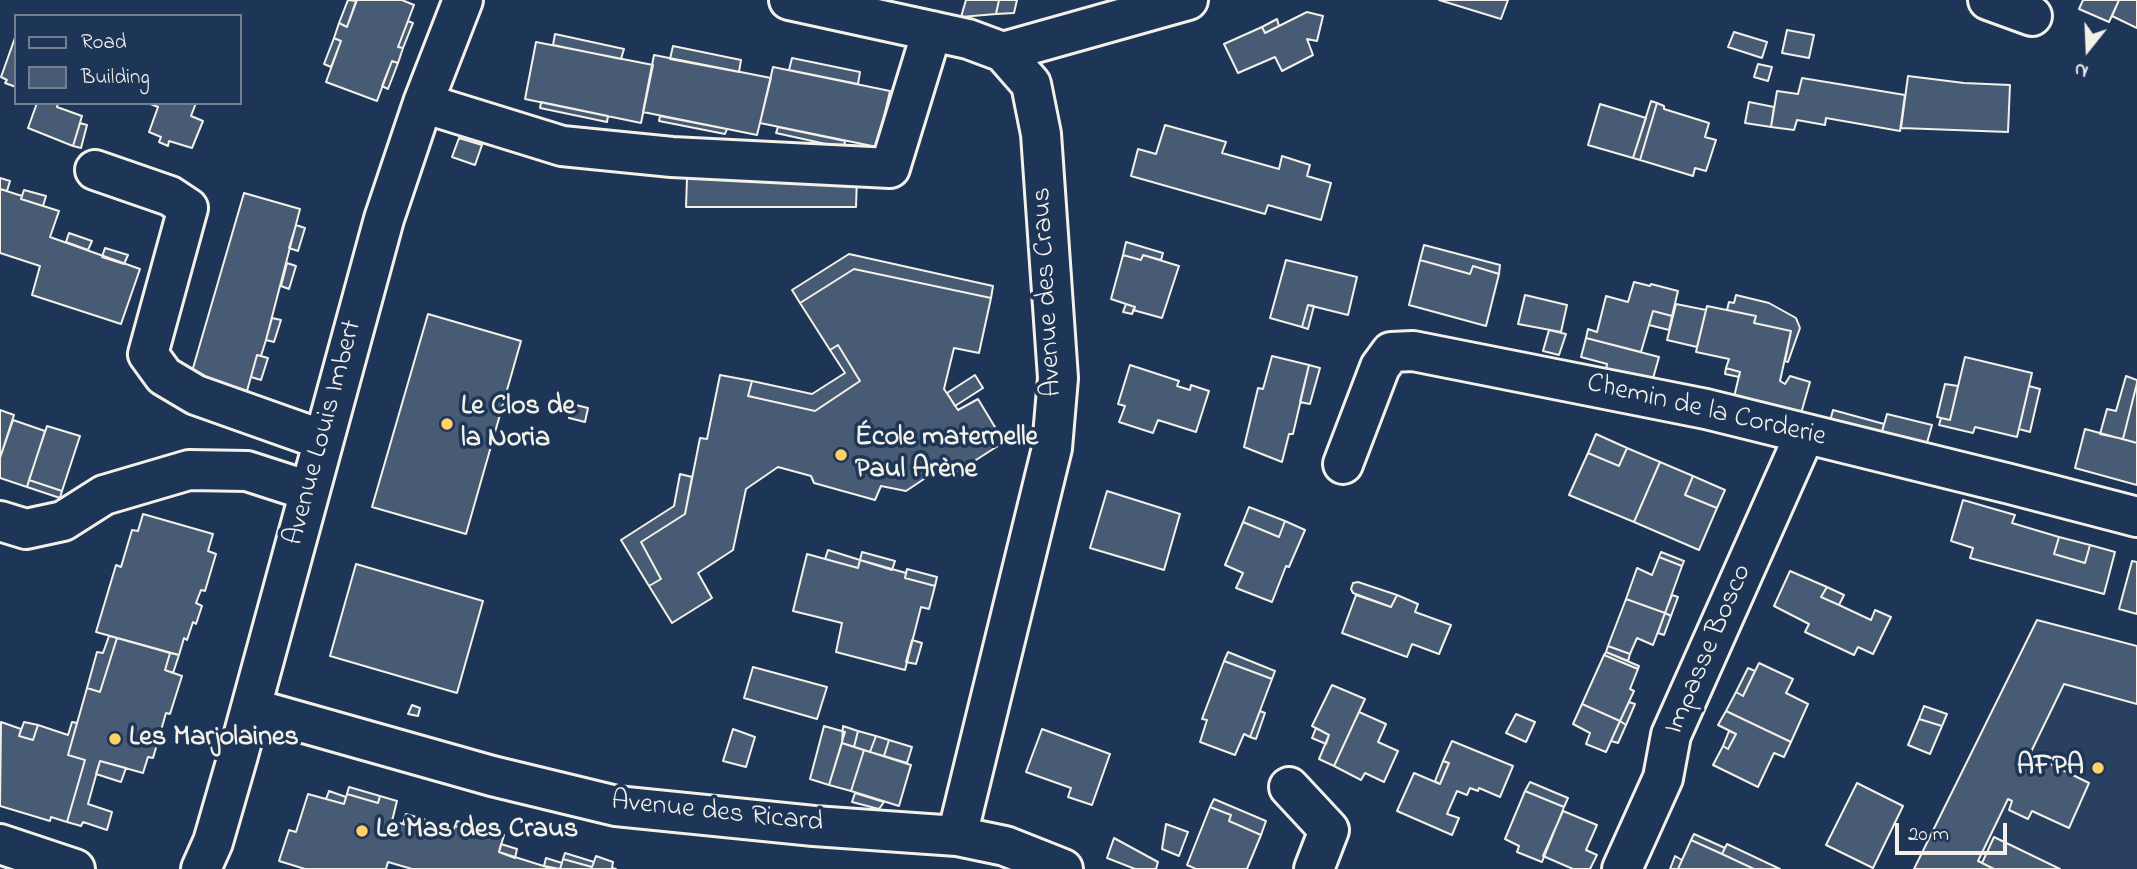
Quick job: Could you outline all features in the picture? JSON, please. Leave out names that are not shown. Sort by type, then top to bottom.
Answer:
[{"type":"street","name":"Avenue Louis Imbert","points":[[201,869],[213,842],[251,708],[384,219],[423,103],[463,0]]},
{"type":"street","name":"Avenue des Craus","points":[[789,0],[968,39],[1003,52],[1031,85],[1041,134],[1058,378],[1052,447],[957,836]]},
{"type":"street","points":[[1003,52],[1188,0]]},
{"type":"street","points":[[1988,0],[2032,16]]},
{"type":"street","points":[[423,103],[562,146],[672,157],[890,168],[932,31]]},
{"type":"street","points":[[95,170],[170,196],[188,208],[148,354],[164,376],[196,395],[323,440]]},
{"type":"street","name":"Chemin de la Corderie","points":[[1343,464],[1380,367],[1391,352],[1413,351],[1706,409],[2137,517]]},
{"type":"street","name":"Impasse Bosco","points":[[1622,869],[1663,778],[1671,735],[1805,434]]},
{"type":"street","points":[[0,521],[26,529],[63,521],[104,495],[189,470],[247,471],[309,491]]},
{"type":"street","name":"Avenue des Ricard","points":[[251,708],[492,776],[616,806],[814,826],[957,836],[1005,846],[1063,869]]},
{"type":"street","points":[[1289,787],[1329,830],[1314,869]]},
{"type":"street","points":[[0,844],[75,869]]},
{"type":"shaded area","name":"AFPA","points":[[2064,684],[2137,704],[2137,869],[1994,869],[1978,861],[2008,799],[2028,819],[2032,811],[2069,828],[2089,783],[2030,754]]},
{"type":"building","points":[[348,0],[356,1],[347,27],[339,23]]},
{"type":"building","points":[[357,0],[402,0],[414,5],[398,47],[403,48],[398,63],[392,61],[377,101],[326,82],[341,41],[334,38],[339,23],[347,27]]},
{"type":"building","points":[[966,0],[999,0],[996,14],[961,17]]},
{"type":"building","points":[[999,0],[1017,0],[1014,13],[996,14]]},
{"type":"building","points":[[1439,0],[1508,0],[1501,19]]},
{"type":"building","points":[[2083,0],[2119,0],[2109,22],[2079,9]]},
{"type":"building","points":[[2119,0],[2137,0],[2137,28],[2112,16]]},
{"type":"building","points":[[1307,12],[1323,16],[1317,41],[1307,39],[1313,55],[1282,71],[1275,57],[1238,73],[1224,44],[1262,27],[1265,33]]},
{"type":"building","points":[[1277,19],[1279,26],[1265,33],[1262,27]]},
{"type":"building","points":[[408,21],[413,23],[403,48],[398,47]]},
{"type":"building","points":[[1787,30],[1814,35],[1809,58],[1782,53]]},
{"type":"building","points":[[1734,32],[1767,42],[1762,58],[1728,47]]},
{"type":"building","points":[[555,34],[624,49],[621,59],[553,45]]},
{"type":"building","points":[[334,38],[341,41],[331,67],[324,64]]},
{"type":"building","points":[[14,41],[14,86],[5,83],[7,80],[1,77]]},
{"type":"building","points":[[536,42],[653,65],[641,123],[525,99]]},
{"type":"building","points":[[673,46],[741,60],[739,72],[670,59]]},
{"type":"building","points":[[654,55],[771,78],[757,135],[643,112]]},
{"type":"building","points":[[792,58],[860,72],[858,84],[789,70]]},
{"type":"building","points":[[392,61],[398,63],[388,89],[382,86]]},
{"type":"building","points":[[1758,64],[1772,67],[1768,81],[1754,77]]},
{"type":"building","points":[[773,67],[890,91],[877,147],[760,123]]},
{"type":"building","points":[[1908,76],[2010,85],[2008,132],[1901,128]]},
{"type":"building","points":[[1802,78],[1905,95],[1900,131],[1826,118],[1825,125],[1797,120],[1794,130],[1771,127],[1777,91],[1798,94]]},
{"type":"building","points":[[1651,101],[1657,103],[1640,160],[1633,158]]},
{"type":"building","points":[[541,102],[608,116],[607,122],[540,108]]},
{"type":"building","points":[[1749,102],[1774,107],[1771,127],[1745,123]]},
{"type":"building","points":[[1657,103],[1664,106],[1664,109],[1709,123],[1705,137],[1716,140],[1706,171],[1695,168],[1693,176],[1640,160]]},
{"type":"building","points":[[1600,104],[1646,118],[1633,158],[1588,145]]},
{"type":"building","points":[[36,105],[58,105],[82,116],[73,146],[28,128]]},
{"type":"building","points":[[153,105],[195,105],[191,116],[203,121],[192,148],[169,141],[168,146],[159,142],[161,137],[149,132],[158,107]]},
{"type":"building","points":[[660,116],[727,129],[725,134],[659,121]]},
{"type":"building","points":[[80,123],[87,125],[81,148],[73,146]]},
{"type":"building","points":[[1165,125],[1226,142],[1222,153],[1279,169],[1282,156],[1310,165],[1307,176],[1331,183],[1321,220],[1268,205],[1265,214],[1131,176],[1138,149],[1156,154]]},
{"type":"building","points":[[778,127],[845,141],[844,148],[776,133]]},
{"type":"building","points":[[459,138],[482,145],[475,165],[452,157]]},
{"type":"building","points":[[857,177],[856,207],[686,207],[687,178]]},
{"type":"building","points":[[0,178],[10,181],[7,191],[0,189]]},
{"type":"building","points":[[0,189],[59,211],[50,237],[140,269],[121,324],[32,295],[40,266],[0,253]]},
{"type":"building","points":[[24,190],[46,196],[43,206],[21,199]]},
{"type":"building","points":[[244,193],[300,209],[266,340],[261,356],[257,355],[247,391],[191,375]]},
{"type":"building","points":[[296,225],[305,228],[298,251],[289,248]]},
{"type":"building","points":[[69,233],[92,241],[88,250],[66,242]]},
{"type":"building","points":[[1126,242],[1163,253],[1161,260],[1143,255],[1141,260],[1123,255]]},
{"type":"building","points":[[1424,245],[1500,265],[1499,274],[1473,266],[1470,274],[1420,260]]},
{"type":"building","points":[[105,248],[128,255],[124,264],[102,257]]},
{"type":"building","points":[[849,254],[993,286],[991,298],[854,269],[800,303],[792,290]]},
{"type":"building","points":[[1123,255],[1141,260],[1143,255],[1179,266],[1162,318],[1133,310],[1135,307],[1111,299]]},
{"type":"building","points":[[1286,260],[1357,277],[1348,315],[1308,305],[1302,327],[1270,318]]},
{"type":"building","points":[[1420,260],[1470,274],[1473,266],[1499,274],[1486,326],[1409,305]]},
{"type":"building","points":[[287,263],[296,266],[289,289],[281,286]]},
{"type":"building","name":"École maternelle Paul Arène","points":[[854,269],[991,298],[979,353],[954,348],[944,389],[958,410],[978,399],[1004,442],[948,478],[942,467],[906,491],[881,486],[875,500],[814,483],[811,476],[778,467],[746,489],[733,550],[698,573],[712,598],[672,623],[649,586],[661,579],[641,542],[685,514],[700,438],[707,439],[720,375],[752,381],[748,396],[815,411],[860,381],[838,345],[830,350],[800,303]]},
{"type":"building","points":[[1634,282],[1678,291],[1672,316],[1653,311],[1641,352],[1586,338],[1588,329],[1597,332],[1606,296],[1628,302]]},
{"type":"building","points":[[1525,295],[1567,305],[1561,332],[1518,324]]},
{"type":"building","points":[[1736,295],[1769,303],[1796,318],[1800,328],[1788,362],[1785,361],[1791,331],[1754,323],[1756,316],[1727,310],[1729,302],[1734,303]]},
{"type":"building","points":[[1126,304],[1135,307],[1132,314],[1123,312]]},
{"type":"building","points":[[1676,304],[1706,310],[1697,347],[1667,340]]},
{"type":"building","points":[[1308,305],[1314,306],[1308,329],[1302,327]]},
{"type":"building","points":[[1707,306],[1756,316],[1754,323],[1791,331],[1780,381],[1785,384],[1790,376],[1810,382],[1800,417],[1733,401],[1740,372],[1726,368],[1729,359],[1696,352]]},
{"type":"building","points":[[1653,311],[1672,316],[1669,330],[1649,325]]},
{"type":"building","name":"Le Clos de la Noria","points":[[428,314],[521,341],[466,534],[372,507]]},
{"type":"building","points":[[272,318],[281,320],[274,342],[266,340]]},
{"type":"building","points":[[1549,330],[1566,334],[1559,355],[1543,351]]},
{"type":"building","points":[[1586,338],[1659,357],[1652,382],[1606,370],[1607,364],[1581,357]]},
{"type":"building","points":[[838,345],[860,381],[815,411],[748,396],[752,381],[812,394],[845,373],[830,350]]},
{"type":"building","points":[[257,355],[268,358],[261,380],[251,377]]},
{"type":"building","points":[[1272,356],[1309,365],[1293,434],[1289,434],[1282,462],[1244,447],[1258,388],[1263,389]]},
{"type":"building","points":[[1965,357],[2032,373],[2017,437],[1975,427],[1973,433],[1939,425],[1941,418],[1950,420]]},
{"type":"building","points":[[1130,365],[1179,381],[1177,386],[1190,390],[1191,385],[1209,391],[1196,432],[1158,420],[1153,433],[1119,422],[1125,406],[1118,404]]},
{"type":"building","points":[[1309,365],[1320,368],[1310,404],[1300,402]]},
{"type":"building","points":[[1726,368],[1740,372],[1739,377],[1725,374]]},
{"type":"building","points":[[975,375],[983,388],[955,406],[947,393]]},
{"type":"building","points":[[2126,376],[2137,380],[2137,383],[2123,439],[2100,434],[2107,409],[2116,411]]},
{"type":"building","points":[[2137,383],[2137,443],[2123,439]]},
{"type":"building","points":[[1945,384],[1958,386],[1950,420],[1937,417]]},
{"type":"building","points":[[2029,386],[2040,389],[2030,432],[2019,429]]},
{"type":"building","points":[[572,404],[588,408],[585,422],[569,418]]},
{"type":"building","points":[[0,410],[14,415],[0,458]]},
{"type":"building","points":[[1833,410],[1884,424],[1880,439],[1829,425]]},
{"type":"building","points":[[1887,414],[1932,425],[1925,450],[1880,439]]},
{"type":"building","points":[[13,420],[45,431],[27,487],[0,478],[0,458]]},
{"type":"building","points":[[47,426],[80,436],[62,491],[29,480]]},
{"type":"building","points":[[2085,429],[2137,443],[2137,485],[2075,468]]},
{"type":"building","points":[[1596,434],[1627,448],[1619,466],[1588,453]]},
{"type":"building","points":[[1627,448],[1660,462],[1634,522],[1569,495],[1588,453],[1619,466]]},
{"type":"building","points":[[1660,462],[1693,476],[1685,495],[1717,508],[1699,550],[1634,522]]},
{"type":"building","points":[[680,474],[692,477],[685,514],[641,542],[661,579],[649,586],[621,540],[674,506]]},
{"type":"building","points":[[1693,476],[1725,490],[1717,508],[1685,495]]},
{"type":"building","points":[[29,480],[62,491],[60,498],[27,487]]},
{"type":"building","points":[[1107,491],[1180,514],[1164,570],[1090,548]]},
{"type":"building","points":[[1963,500],[2015,515],[2012,523],[2059,537],[2054,554],[2085,563],[2090,545],[2115,552],[2104,594],[1970,558],[1973,548],[1951,541]]},
{"type":"building","points":[[1249,507],[1285,521],[1279,537],[1243,522]]},
{"type":"building","points":[[143,514],[213,534],[208,551],[216,554],[205,591],[201,590],[196,603],[202,606],[187,640],[184,638],[179,655],[96,632],[116,565],[121,567],[132,530],[138,531]]},
{"type":"building","points":[[1285,521],[1305,530],[1289,567],[1286,566],[1272,602],[1236,588],[1243,573],[1225,565],[1243,522],[1279,537]]},
{"type":"building","points":[[2059,537],[2090,545],[2085,563],[2054,554]]},
{"type":"building","points":[[828,550],[860,560],[858,568],[825,559]]},
{"type":"building","points":[[862,552],[895,561],[892,570],[860,560]]},
{"type":"building","points":[[1661,552],[1684,561],[1682,566],[1659,557]]},
{"type":"building","points":[[807,554],[858,568],[860,560],[906,573],[905,578],[935,586],[929,609],[921,607],[905,670],[836,652],[842,623],[793,611]]},
{"type":"building","points":[[1659,557],[1682,566],[1665,613],[1626,599],[1637,568],[1652,575]]},
{"type":"building","points":[[2132,561],[2137,562],[2137,614],[2119,609]]},
{"type":"building","points":[[356,564],[483,601],[457,693],[330,656]]},
{"type":"building","points":[[907,569],[937,577],[935,586],[905,578]]},
{"type":"building","points":[[1790,571],[1827,587],[1821,597],[1871,620],[1875,610],[1891,617],[1873,654],[1858,647],[1854,655],[1805,632],[1809,624],[1774,606]]},
{"type":"building","points":[[1358,582],[1397,595],[1391,607],[1353,593],[1353,583]]},
{"type":"building","points":[[1827,587],[1844,595],[1839,605],[1821,597]]},
{"type":"building","points":[[1356,595],[1391,607],[1397,595],[1418,604],[1415,612],[1451,625],[1439,654],[1412,644],[1407,657],[1342,633]]},
{"type":"building","points":[[1672,595],[1678,597],[1671,616],[1665,613]]},
{"type":"building","points":[[1626,599],[1665,613],[1653,645],[1637,638],[1630,654],[1608,646]]},
{"type":"building","points":[[1665,613],[1671,616],[1664,635],[1658,633]]},
{"type":"building","points":[[2037,620],[2137,646],[2137,704],[2064,684],[2030,754],[2089,783],[2069,828],[2032,811],[2028,819],[2009,810],[2012,801],[2008,799],[1978,861],[1994,869],[1914,869]]},
{"type":"building","points":[[109,636],[117,638],[100,692],[87,688],[97,652],[103,653]]},
{"type":"building","name":"Les Marjolaines","points":[[117,638],[170,653],[165,670],[182,676],[170,714],[166,713],[153,758],[148,757],[143,773],[100,761],[88,804],[112,812],[107,830],[83,822],[81,826],[67,822],[85,760],[68,755],[87,688],[100,692]]},
{"type":"building","points":[[912,640],[922,643],[916,664],[906,662]]},
{"type":"building","points":[[1608,646],[1630,654],[1628,661],[1606,652]]},
{"type":"building","points":[[1228,652],[1275,671],[1272,679],[1224,661]]},
{"type":"building","points":[[1606,652],[1639,666],[1638,669],[1604,655]]},
{"type":"building","points":[[170,653],[179,655],[173,673],[165,670]]},
{"type":"building","points":[[1604,655],[1638,669],[1630,689],[1634,691],[1620,721],[1582,704]]},
{"type":"building","points":[[1224,661],[1272,679],[1250,737],[1244,734],[1235,755],[1200,742],[1207,720],[1202,719]]},
{"type":"building","points":[[1759,663],[1793,679],[1786,693],[1808,704],[1791,742],[1726,711],[1736,692],[1743,696]]},
{"type":"building","points":[[753,667],[827,687],[817,719],[744,698]]},
{"type":"building","points":[[1748,668],[1755,671],[1743,696],[1736,692]]},
{"type":"building","points":[[1332,685],[1365,699],[1334,766],[1319,759],[1329,735],[1312,726]]},
{"type":"building","points":[[1629,702],[1635,704],[1626,725],[1620,721]]},
{"type":"building","points":[[1582,704],[1620,721],[1606,752],[1586,744],[1590,733],[1573,724]]},
{"type":"building","points":[[412,705],[420,708],[418,716],[408,714]]},
{"type":"building","points":[[1924,706],[1947,714],[1942,726],[1919,719]]},
{"type":"building","points":[[1260,711],[1265,713],[1256,739],[1250,737]]},
{"type":"building","points":[[1726,711],[1791,742],[1784,757],[1774,753],[1758,787],[1713,765],[1723,746],[1728,749],[1736,734],[1718,725]]},
{"type":"building","points":[[1359,712],[1386,724],[1378,742],[1398,751],[1384,782],[1365,773],[1361,780],[1334,766]]},
{"type":"building","points":[[1516,714],[1535,722],[1526,742],[1506,733]]},
{"type":"building","points":[[1919,719],[1942,726],[1930,754],[1908,745]]},
{"type":"building","points":[[1620,721],[1626,725],[1618,743],[1611,741]]},
{"type":"building","points":[[1,722],[21,729],[19,736],[33,740],[38,725],[68,735],[72,722],[77,723],[68,755],[85,760],[67,822],[51,817],[50,821],[0,806]]},
{"type":"building","points":[[24,722],[38,725],[33,740],[19,736]]},
{"type":"building","points":[[824,726],[845,732],[829,785],[810,779]]},
{"type":"building","points":[[843,726],[858,731],[854,747],[842,743]]},
{"type":"building","points":[[1316,728],[1329,735],[1326,744],[1312,738]]},
{"type":"building","points":[[733,729],[755,737],[746,767],[723,761]]},
{"type":"building","points":[[1042,729],[1110,754],[1092,805],[1068,797],[1071,788],[1026,772]]},
{"type":"building","points":[[858,731],[876,736],[870,752],[854,747]]},
{"type":"building","points":[[1729,731],[1736,734],[1728,749],[1723,746]]},
{"type":"building","points":[[876,736],[889,740],[884,756],[870,752]]},
{"type":"building","points":[[889,740],[912,747],[907,763],[884,756]]},
{"type":"building","points":[[1452,741],[1513,766],[1500,797],[1479,788],[1478,791],[1470,788],[1467,795],[1457,791],[1447,814],[1459,818],[1452,835],[1397,811],[1414,773],[1440,784],[1449,763],[1443,761]]},
{"type":"building","points":[[842,743],[864,750],[851,791],[829,785]]},
{"type":"building","points":[[864,750],[911,765],[899,806],[851,791]]},
{"type":"building","points":[[100,761],[126,768],[121,782],[96,774]]},
{"type":"building","points":[[1443,761],[1449,763],[1440,784],[1435,781]]},
{"type":"building","points":[[1530,782],[1568,798],[1564,807],[1525,791]]},
{"type":"building","points":[[1857,783],[1903,806],[1873,868],[1826,845]]},
{"type":"building","points":[[349,787],[380,796],[378,803],[347,794]]},
{"type":"building","points":[[329,791],[346,797],[344,804],[326,799]]},
{"type":"building","points":[[1525,791],[1564,807],[1542,862],[1517,852],[1519,846],[1505,839]]},
{"type":"building","points":[[855,793],[884,802],[879,809],[852,802]]},
{"type":"building","name":"Le Mas des Craus","points":[[308,794],[344,804],[347,794],[378,803],[380,796],[397,801],[392,821],[451,837],[455,826],[486,835],[488,830],[504,835],[499,852],[553,869],[412,869],[388,862],[386,869],[305,869],[279,861],[289,830],[296,832]]},
{"type":"building","points":[[1214,799],[1266,821],[1261,835],[1229,821],[1231,815],[1210,807]]},
{"type":"building","points":[[1210,807],[1231,815],[1229,821],[1261,835],[1247,869],[1196,869],[1187,865]]},
{"type":"building","points":[[1563,811],[1597,825],[1586,850],[1597,855],[1590,869],[1573,869],[1543,856]]},
{"type":"building","points":[[406,814],[440,824],[437,834],[403,824]]},
{"type":"building","points":[[457,821],[488,830],[486,835],[455,826]]},
{"type":"building","points":[[1166,824],[1188,832],[1179,856],[1162,849]]},
{"type":"building","points":[[1694,834],[1725,848],[1722,854],[1691,840]]},
{"type":"building","points":[[1994,837],[2060,869],[1994,869],[1982,863]]},
{"type":"building","points":[[1114,838],[1158,862],[1156,869],[1135,869],[1107,858]]},
{"type":"building","points":[[1691,840],[1722,854],[1754,869],[1678,869]]},
{"type":"building","points":[[501,844],[517,849],[515,858],[499,852]]},
{"type":"building","points":[[1727,844],[1780,869],[1754,869],[1722,854]]},
{"type":"building","points":[[565,853],[594,862],[592,867],[563,859]]},
{"type":"building","name":"Le Mas des Craus","points":[[596,856],[613,862],[612,868],[616,869],[560,869],[563,859],[592,867]]},
{"type":"building","points":[[1675,856],[1682,860],[1678,869],[1670,869]]},
{"type":"building","points":[[546,858],[562,863],[560,869],[544,866]]},
{"type":"place","name":"Le Clos de la Noria","points":[[447,424]]},
{"type":"place","name":"École maternelle Paul Arène","points":[[841,455]]},
{"type":"place","name":"Les Marjolaines","points":[[115,739]]},
{"type":"place","name":"AFPA","points":[[2098,768]]},
{"type":"place","name":"Le Mas des Craus","points":[[362,831]]}]
